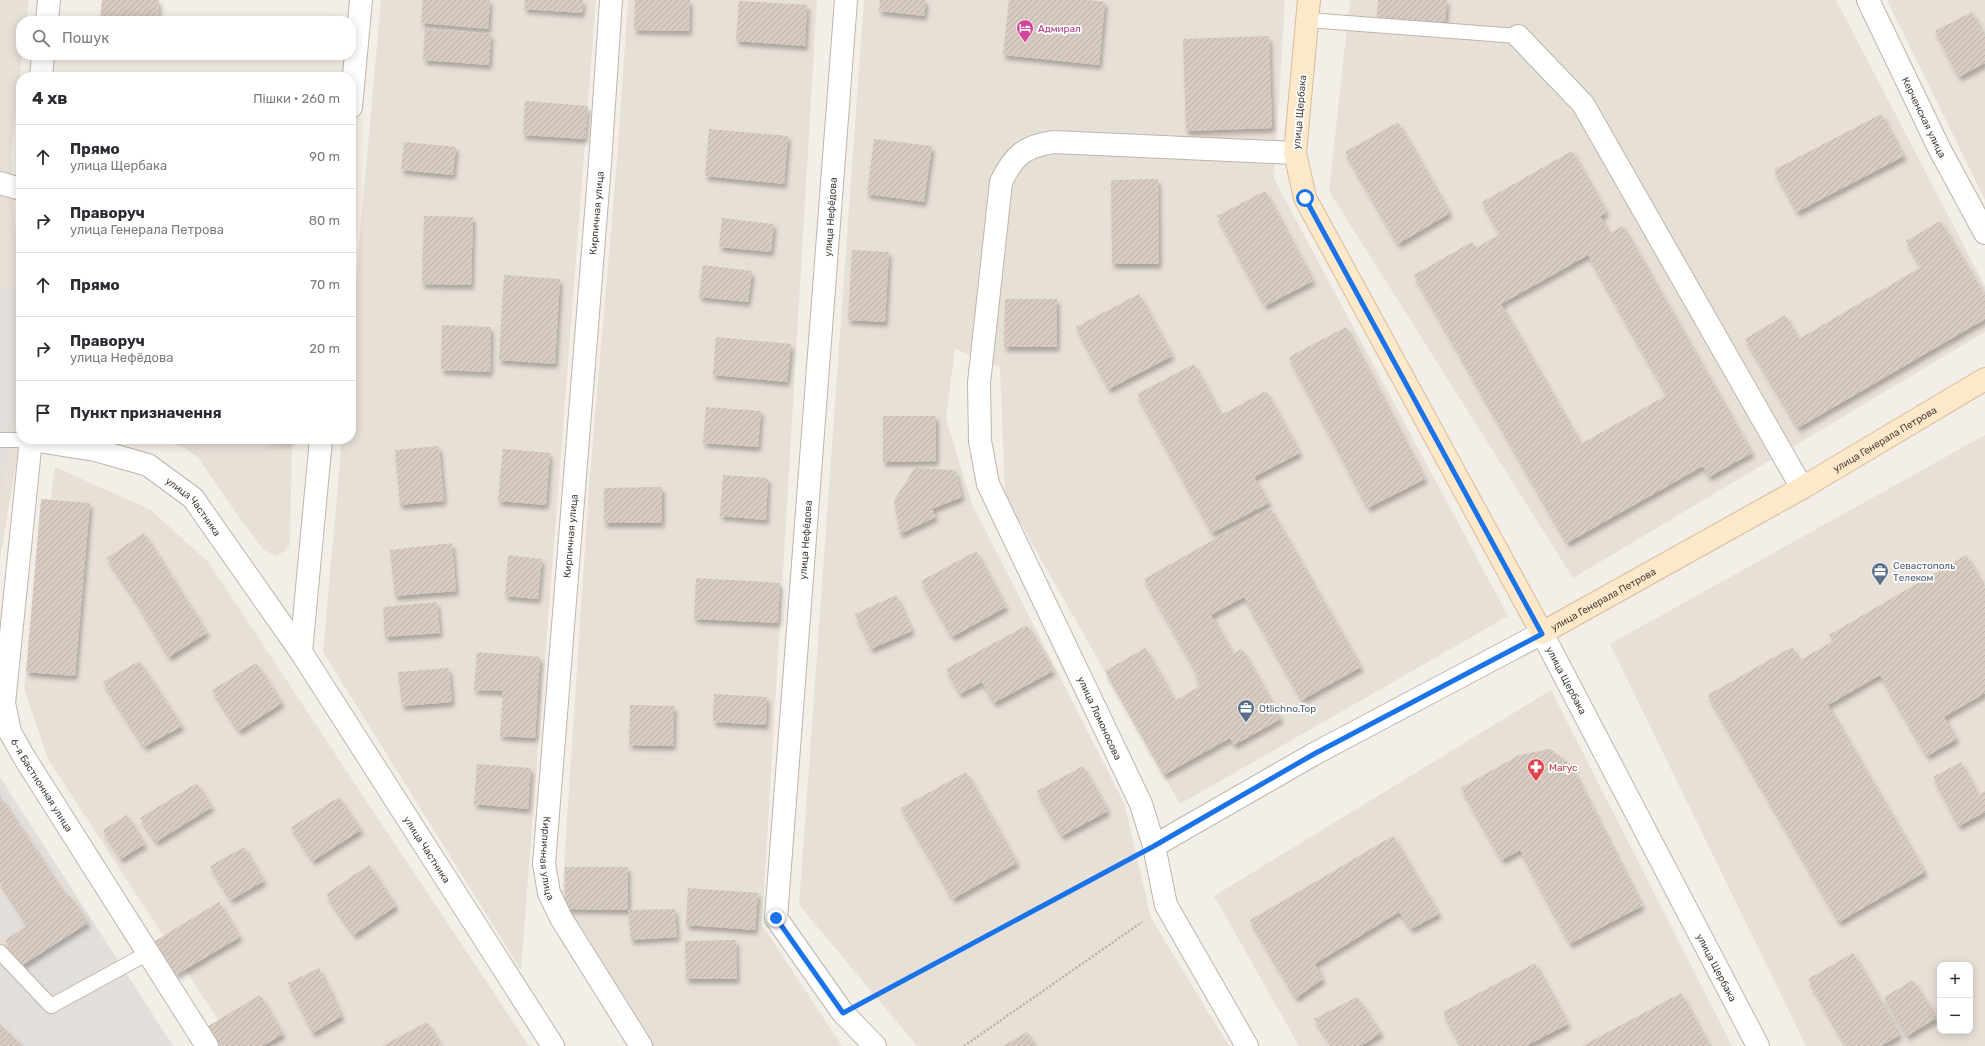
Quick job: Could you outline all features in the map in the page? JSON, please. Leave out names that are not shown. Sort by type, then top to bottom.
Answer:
[{"type":"main road","name":"улица Щербака","points":[[1308,10],[1295,153],[1305,198],[1542,634]]},
{"type":"main road","name":"улица Генерала Петрова","points":[[1542,634],[1802,488],[1985,379]]},
{"type":"street","points":[[47,16],[49,0]]},
{"type":"street","points":[[356,54],[361,0]]},
{"type":"street","name":"Кирпичная улица","points":[[611,0],[599,179],[544,864],[549,893],[561,918],[641,1046]]},
{"type":"street","name":"улица Нефёдова","points":[[846,0],[776,918],[843,1013],[875,1046]]},
{"type":"street","name":"Керченская улица","points":[[1868,0],[1940,148],[1985,233]]},
{"type":"street","points":[[1518,36],[1583,104],[1802,488]]},
{"type":"street","points":[[41,72],[43,60]]},
{"type":"street","points":[[354,72],[355,60]]},
{"type":"street","name":"улица Ломоносова","points":[[1247,1046],[1166,905],[1154,846],[1141,804],[988,484],[980,441],[979,383],[1002,182],[1008,166],[1021,153],[1036,145],[1054,142],[1295,153]]},
{"type":"street","points":[[0,183],[16,188]]},
{"type":"street","name":"6-я Бастионная улица","points":[[30,444],[4,703],[10,732],[24,757],[207,1046]]},
{"type":"street","name":"улица Частника","points":[[60,444],[95,450],[148,466],[194,498],[301,652],[553,1046]]},
{"type":"street","points":[[301,652],[321,444]]},
{"type":"street","name":"улица Генерала Петрова","points":[[1154,846],[1314,754],[1542,634]]},
{"type":"street","name":"улица Щербака","points":[[1542,634],[1758,1046]]},
{"type":"lane","points":[[1308,10],[1518,36]]},
{"type":"lane","points":[[0,440],[16,439]]},
{"type":"lane","points":[[0,952],[51,1006],[148,953]]},
{"type":"path","points":[[843,1013],[1154,846]]},
{"type":"path","points":[[964,1046],[1166,905]]},
{"type":"shaded area","points":[[0,0],[29,0],[27,16],[16,16],[16,60],[21,60],[20,72],[16,72],[16,109],[11,154],[16,242],[16,444],[19,444],[0,560]]},
{"type":"shaded area","points":[[381,0],[596,0],[521,970],[323,652],[342,444],[356,444],[356,279]]},
{"type":"shaded area","points":[[628,0],[817,0],[762,925],[842,1046],[650,1046],[561,910],[589,487],[617,161]]},
{"type":"shaded area","points":[[864,0],[1285,0],[1274,179],[1508,616],[1180,804],[1005,496],[1000,367],[955,349],[946,418],[972,504],[1124,803],[1151,918],[1229,1046],[917,1046],[799,905]]},
{"type":"shaded area","points":[[1350,0],[1836,0],[1985,286],[1985,332],[1573,578],[1329,191]]},
{"type":"shaded area","points":[[1887,0],[1985,0],[1985,200]]},
{"type":"shaded area","points":[[0,289],[16,289],[16,410],[0,499]]},
{"type":"shaded area","points":[[1985,435],[1985,1046],[1806,1046],[1610,644]]},
{"type":"shaded area","points":[[172,444],[292,444],[290,544],[285,551],[276,556],[264,550],[241,520],[199,459],[185,448]]},
{"type":"shaded area","points":[[55,467],[151,510],[208,562],[529,1046],[235,1046],[48,759],[24,688]]},
{"type":"shaded area","points":[[1551,690],[1732,1046],[1299,1046],[1214,896]]},
{"type":"shaded area","points":[[0,777],[173,1046],[0,1046]]},
{"type":"building","points":[[102,0],[159,0],[158,16],[100,16]]},
{"type":"building","points":[[423,0],[490,0],[488,29],[421,23]]},
{"type":"building","points":[[525,0],[583,0],[582,13],[524,9]]},
{"type":"building","points":[[635,0],[690,0],[689,31],[634,30]]},
{"type":"building","points":[[880,0],[926,0],[924,16],[879,11]]},
{"type":"building","points":[[1009,0],[1087,0],[1105,2],[1099,65],[1003,55]]},
{"type":"building","points":[[1378,0],[1447,0],[1445,22],[1377,18]]},
{"type":"building","points":[[739,1],[807,5],[805,46],[736,41]]},
{"type":"building","points":[[1972,12],[1985,37],[1985,63],[1959,77],[1935,31]]},
{"type":"building","points":[[425,29],[491,34],[489,65],[423,60]]},
{"type":"building","points":[[1269,36],[1272,128],[1186,131],[1183,39]]},
{"type":"building","points":[[525,101],[588,106],[585,139],[523,135]]},
{"type":"building","points":[[1881,114],[1904,156],[1797,212],[1774,170]]},
{"type":"building","points":[[1398,122],[1450,213],[1398,244],[1345,152]]},
{"type":"building","points":[[709,129],[788,136],[784,184],[705,176]]},
{"type":"building","points":[[874,139],[932,146],[924,202],[867,194]]},
{"type":"building","points":[[404,142],[456,147],[453,175],[401,170]]},
{"type":"building","points":[[1572,151],[1607,213],[1600,216],[1610,233],[1623,226],[1752,453],[1709,477],[1703,466],[1567,543],[1414,275],[1472,242],[1476,248],[1500,234],[1482,202]],"holes":[[[1588,255],[1667,395],[1581,444],[1501,304]]]},
{"type":"building","points":[[1158,179],[1159,264],[1112,264],[1111,180]]},
{"type":"building","points":[[1265,191],[1313,281],[1265,306],[1217,216]]},
{"type":"building","points":[[424,216],[473,217],[471,285],[422,284]]},
{"type":"building","points":[[722,218],[774,224],[771,252],[719,247]]},
{"type":"building","points":[[1940,221],[1985,296],[1985,319],[1798,428],[1745,339],[1785,315],[1799,339],[1921,267],[1906,241]]},
{"type":"building","points":[[852,250],[889,252],[885,322],[848,320]]},
{"type":"building","points":[[703,265],[752,271],[748,302],[699,297]]},
{"type":"building","points":[[504,275],[560,279],[555,364],[499,360]]},
{"type":"building","points":[[1139,294],[1172,356],[1109,389],[1076,327]]},
{"type":"building","points":[[1005,299],[1057,299],[1057,347],[1004,347]]},
{"type":"building","points":[[442,325],[491,327],[490,372],[441,370]]},
{"type":"building","points":[[1346,327],[1425,479],[1368,508],[1289,357]]},
{"type":"building","points":[[716,337],[791,344],[787,382],[713,375]]},
{"type":"building","points":[[1194,364],[1221,415],[1266,391],[1300,453],[1254,477],[1269,503],[1212,533],[1137,394]]},
{"type":"building","points":[[706,407],[761,411],[758,447],[703,443]]},
{"type":"building","points":[[883,416],[936,416],[936,461],[883,462]]},
{"type":"building","points":[[439,446],[444,501],[400,505],[395,450]]},
{"type":"building","points":[[503,449],[550,453],[546,505],[498,501]]},
{"type":"building","points":[[915,468],[955,470],[962,497],[932,509],[936,517],[900,534],[894,500]]},
{"type":"building","points":[[723,475],[768,478],[766,520],[720,516]]},
{"type":"building","points":[[662,487],[662,523],[604,523],[604,488]]},
{"type":"building","points":[[41,499],[90,503],[75,676],[26,672]]},
{"type":"building","points":[[1270,508],[1361,667],[1302,700],[1244,597],[1211,615],[1233,654],[1242,649],[1281,719],[1234,745],[1230,738],[1164,775],[1105,671],[1145,648],[1175,701],[1200,686],[1195,676],[1198,675],[1144,579]]},
{"type":"building","points":[[144,533],[207,633],[169,657],[137,602],[107,558]]},
{"type":"building","points":[[452,543],[456,591],[395,596],[390,550]]},
{"type":"building","points":[[976,551],[1006,607],[952,637],[921,581]]},
{"type":"building","points":[[508,555],[542,559],[538,599],[505,596]]},
{"type":"building","points":[[1966,555],[1985,588],[1985,693],[1944,717],[1957,739],[1927,756],[1880,675],[1828,705],[1925,872],[1839,922],[1708,695],[1792,647],[1800,660],[1833,641],[1829,635]]},
{"type":"building","points":[[696,578],[780,583],[778,623],[694,619]]},
{"type":"building","points":[[896,595],[912,631],[871,649],[855,614]]},
{"type":"building","points":[[437,602],[440,633],[385,637],[383,607]]},
{"type":"building","points":[[1027,625],[1053,671],[994,703],[982,682],[960,694],[946,669]]},
{"type":"building","points":[[477,652],[540,657],[535,738],[500,736],[503,691],[474,690]]},
{"type":"building","points":[[139,661],[182,726],[144,747],[103,682]]},
{"type":"building","points":[[256,663],[282,703],[239,731],[212,690]]},
{"type":"building","points":[[449,668],[452,702],[402,706],[398,672]]},
{"type":"building","points":[[714,694],[767,697],[766,725],[713,722]]},
{"type":"building","points":[[630,705],[674,706],[673,746],[629,745]]},
{"type":"building","points":[[1550,749],[1570,764],[1642,906],[1570,944],[1520,850],[1502,860],[1461,788],[1519,755]]},
{"type":"building","points":[[1961,762],[1978,795],[1985,791],[1985,812],[1959,826],[1933,777]]},
{"type":"building","points":[[477,764],[531,768],[528,809],[474,804]]},
{"type":"building","points":[[1083,766],[1108,811],[1062,836],[1037,791]]},
{"type":"building","points":[[966,772],[1017,863],[953,899],[901,808]]},
{"type":"building","points":[[197,783],[212,807],[156,842],[140,818]]},
{"type":"building","points":[[0,796],[67,898],[70,896],[88,923],[21,966],[5,940],[28,925],[0,882]]},
{"type":"building","points":[[339,797],[361,830],[313,861],[291,827]]},
{"type":"building","points":[[127,815],[145,844],[121,859],[103,830]]},
{"type":"building","points":[[1393,836],[1439,914],[1411,929],[1399,912],[1315,964],[1323,979],[1296,998],[1250,920]]},
{"type":"building","points":[[244,847],[264,881],[231,900],[210,866]]},
{"type":"building","points":[[369,865],[396,906],[354,935],[326,894]]},
{"type":"building","points":[[565,867],[628,867],[628,910],[565,909]]},
{"type":"building","points":[[688,888],[758,893],[755,930],[686,925]]},
{"type":"building","points":[[219,902],[240,937],[176,975],[155,941]]},
{"type":"building","points":[[675,909],[677,937],[631,940],[628,910]]},
{"type":"building","points":[[736,940],[737,979],[686,979],[685,941]]},
{"type":"building","points":[[1853,953],[1900,1035],[1881,1046],[1846,1046],[1808,979]]},
{"type":"building","points":[[1535,963],[1568,1024],[1526,1046],[1461,1046],[1443,1012]]},
{"type":"building","points":[[319,968],[342,1016],[313,1033],[288,983]]},
{"type":"building","points":[[1913,980],[1937,1018],[1907,1036],[1884,997]]},
{"type":"building","points":[[1681,993],[1709,1046],[1582,1046]]},
{"type":"building","points":[[260,995],[283,1034],[263,1046],[216,1046],[205,1028]]},
{"type":"building","points":[[1357,997],[1381,1033],[1361,1046],[1332,1046],[1314,1019]]},
{"type":"building","points":[[427,1022],[441,1046],[382,1046]]},
{"type":"building","points":[[0,1024],[23,1046],[0,1046]]},
{"type":"building","points":[[1027,1032],[1035,1046],[1003,1046]]},
{"type":"place","name":"Адмирал","points":[[1025,43]]},
{"type":"place","name":"Севастополь Телеком","points":[[1880,586]]},
{"type":"place","name":"Otlichno.Top","points":[[1246,723]]},
{"type":"place","name":"Магус","points":[[1536,782]]},
{"type":"route","points":[[776,918],[843,1013],[1154,846],[1314,754],[1542,634],[1305,198]]}]
